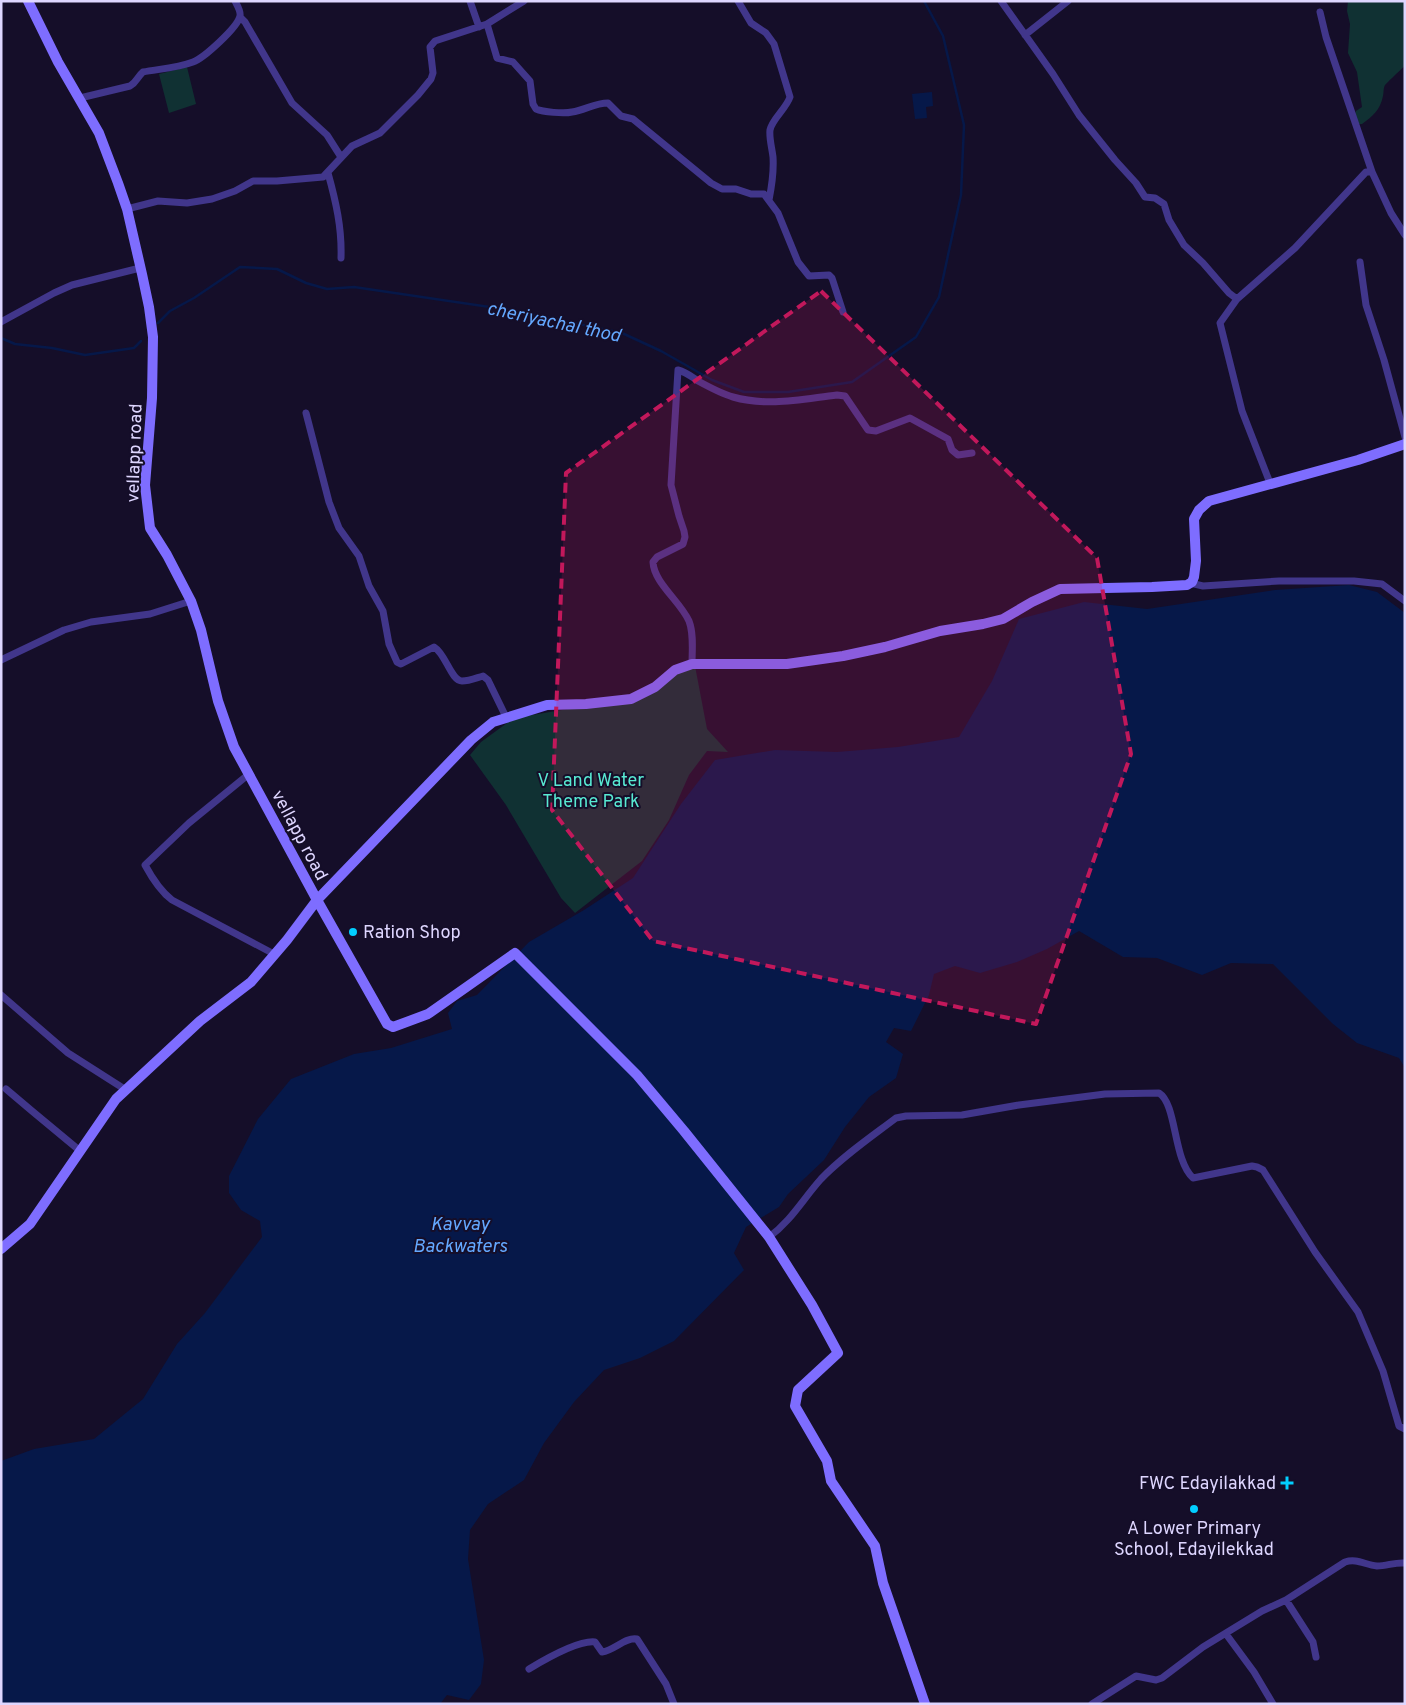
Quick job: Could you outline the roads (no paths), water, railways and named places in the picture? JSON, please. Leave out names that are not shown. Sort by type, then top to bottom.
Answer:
[{"type":"main road","name":"vellapp road","points":[[28,1],[58,62],[99,133],[126,209],[140,268],[149,307],[153,346],[152,398],[145,485],[150,528],[167,555],[191,602],[201,630],[218,701],[234,747],[387,1024],[393,1027],[428,1014],[515,953],[637,1075],[769,1237]]},
{"type":"main road","points":[[1,1249],[30,1224],[79,1150],[116,1099],[200,1021],[251,982],[317,900],[471,740],[493,722],[546,705],[586,704],[631,699],[655,687],[675,670],[692,664],[788,664],[885,648],[940,631],[1003,619],[1032,602],[1060,589],[1152,588],[1187,585],[1194,577],[1196,561],[1194,523],[1199,510],[1209,501],[1358,460],[1405,444]]},
{"type":"main road","points":[[769,1237],[812,1304],[838,1353],[798,1390],[795,1406],[827,1461],[831,1481],[874,1546],[883,1583],[925,1704]]},
{"type":"street","points":[[80,98],[130,86],[136,83],[139,75],[143,72],[191,63],[201,59],[240,18],[240,12],[235,1]]},
{"type":"street","points":[[470,1],[497,58],[512,62],[530,81],[533,104],[536,109],[548,112],[572,112],[599,103],[608,103],[621,116],[633,119],[711,183],[722,189],[736,188],[751,194],[764,194],[778,213],[798,262],[809,276],[829,276],[832,278],[843,312]]},
{"type":"street","points":[[126,209],[158,201],[187,203],[212,199],[235,191],[253,181],[323,177],[352,146],[380,132],[418,95],[434,73],[430,46],[435,41],[483,26],[524,1]]},
{"type":"street","points":[[738,1],[751,23],[766,33],[774,44],[790,97],[787,105],[774,121],[770,130],[773,180],[769,200]]},
{"type":"street","points":[[1001,1],[1085,123],[1136,183],[1145,197],[1155,198],[1164,204],[1169,220],[1184,245],[1203,262],[1229,293],[1237,299]]},
{"type":"street","points":[[1025,35],[1068,1]]},
{"type":"street","points":[[1320,12],[1326,37],[1372,172],[1391,213],[1405,235]]},
{"type":"street","points":[[240,18],[245,22],[292,104],[327,135],[341,157]]},
{"type":"street","points":[[1270,483],[1242,411],[1220,323],[1237,299],[1295,248],[1366,172],[1372,172]]},
{"type":"street","points":[[328,173],[340,218],[342,235],[341,258]]},
{"type":"street","points":[[1360,262],[1366,305],[1384,360],[1405,437]]},
{"type":"street","points":[[1,322],[72,285],[140,268]]},
{"type":"street","points":[[692,664],[692,633],[689,622],[656,575],[653,562],[657,557],[683,544],[685,537],[674,502],[671,485],[678,370],[733,397],[760,403],[780,403],[829,396],[845,396],[868,430],[876,431],[910,418],[948,439],[952,450],[958,455],[972,453]]},
{"type":"street","points":[[306,413],[329,502],[339,528],[359,556],[369,586],[383,612],[389,644],[397,662],[401,664],[434,647],[446,660],[456,679],[462,681],[483,676],[488,680],[506,717]]},
{"type":"street","points":[[1190,583],[1203,586],[1279,581],[1363,581],[1382,584],[1405,601]]},
{"type":"street","points":[[1,660],[64,630],[91,622],[150,614],[191,602]]},
{"type":"street","points":[[249,774],[195,818],[145,865],[157,885],[172,900],[274,954]]},
{"type":"street","points":[[1,995],[68,1053],[126,1090]]},
{"type":"street","points":[[6,1088],[79,1150]]},
{"type":"street","points":[[769,1237],[782,1228],[822,1179],[846,1157],[896,1118],[906,1116],[938,1117],[962,1115],[1019,1105],[1105,1094],[1159,1093],[1164,1096],[1185,1168],[1193,1178],[1252,1166],[1263,1170],[1315,1252],[1358,1312],[1383,1372],[1399,1426],[1405,1429]]},
{"type":"street","points":[[1092,1704],[1136,1676],[1156,1680],[1162,1678],[1203,1646],[1262,1611],[1286,1600],[1350,1561],[1355,1560],[1375,1566],[1384,1566],[1395,1562],[1405,1563]]},
{"type":"street","points":[[1286,1600],[1312,1642],[1316,1657]]},
{"type":"street","points":[[1226,1634],[1254,1672],[1273,1704]]},
{"type":"street","points":[[529,1669],[562,1651],[589,1642],[595,1642],[602,1652],[617,1647],[628,1639],[637,1638],[666,1684],[674,1704]]},
{"type":"water","points":[[932,92],[933,106],[926,107],[927,118],[915,119],[912,94]]},
{"type":"water","name":"Kavvay Backwaters","points":[[1349,585],[1377,592],[1405,613],[1405,1068],[1399,1058],[1357,1043],[1333,1024],[1273,964],[1231,963],[1202,975],[1157,958],[1123,957],[1079,931],[1047,949],[1017,962],[980,973],[955,966],[934,974],[929,995],[911,1031],[894,1028],[886,1042],[903,1054],[896,1078],[869,1097],[845,1127],[824,1160],[788,1194],[779,1207],[746,1227],[734,1253],[744,1270],[674,1341],[640,1358],[604,1370],[574,1402],[544,1443],[524,1480],[488,1504],[470,1530],[468,1559],[484,1660],[481,1684],[469,1700],[447,1695],[440,1704],[1,1704],[1,1461],[34,1449],[94,1439],[143,1399],[177,1344],[205,1313],[262,1237],[260,1221],[241,1210],[229,1193],[229,1176],[258,1119],[291,1079],[354,1054],[391,1048],[452,1029],[448,1013],[457,1001],[477,995],[529,942],[584,910],[633,878],[681,804],[715,760],[775,750],[837,752],[898,747],[959,737],[992,681],[1019,619],[1084,602],[1147,609],[1275,590]]},
{"type":"waterway","name":"cheriyachal thod","points":[[158,323],[170,311],[194,298],[240,267],[277,269],[306,283],[327,289],[354,287],[516,311],[622,333],[661,351],[712,380],[744,392],[788,392],[852,382],[916,337],[939,297],[961,195],[964,125],[943,36],[924,1]]},
{"type":"waterway","points":[[1,338],[15,344],[52,348],[85,355],[134,348],[141,341]]},
{"type":"place","name":"Ration Shop","points":[[353,932]]},
{"type":"place","name":"FWC Edayilakkad","points":[[1287,1483]]},
{"type":"place","name":"A Lower Primary School, Edayilekkad","points":[[1194,1509]]},
{"type":"park label","name":"V Land Water Theme Park","points":[[591,790]]}]
